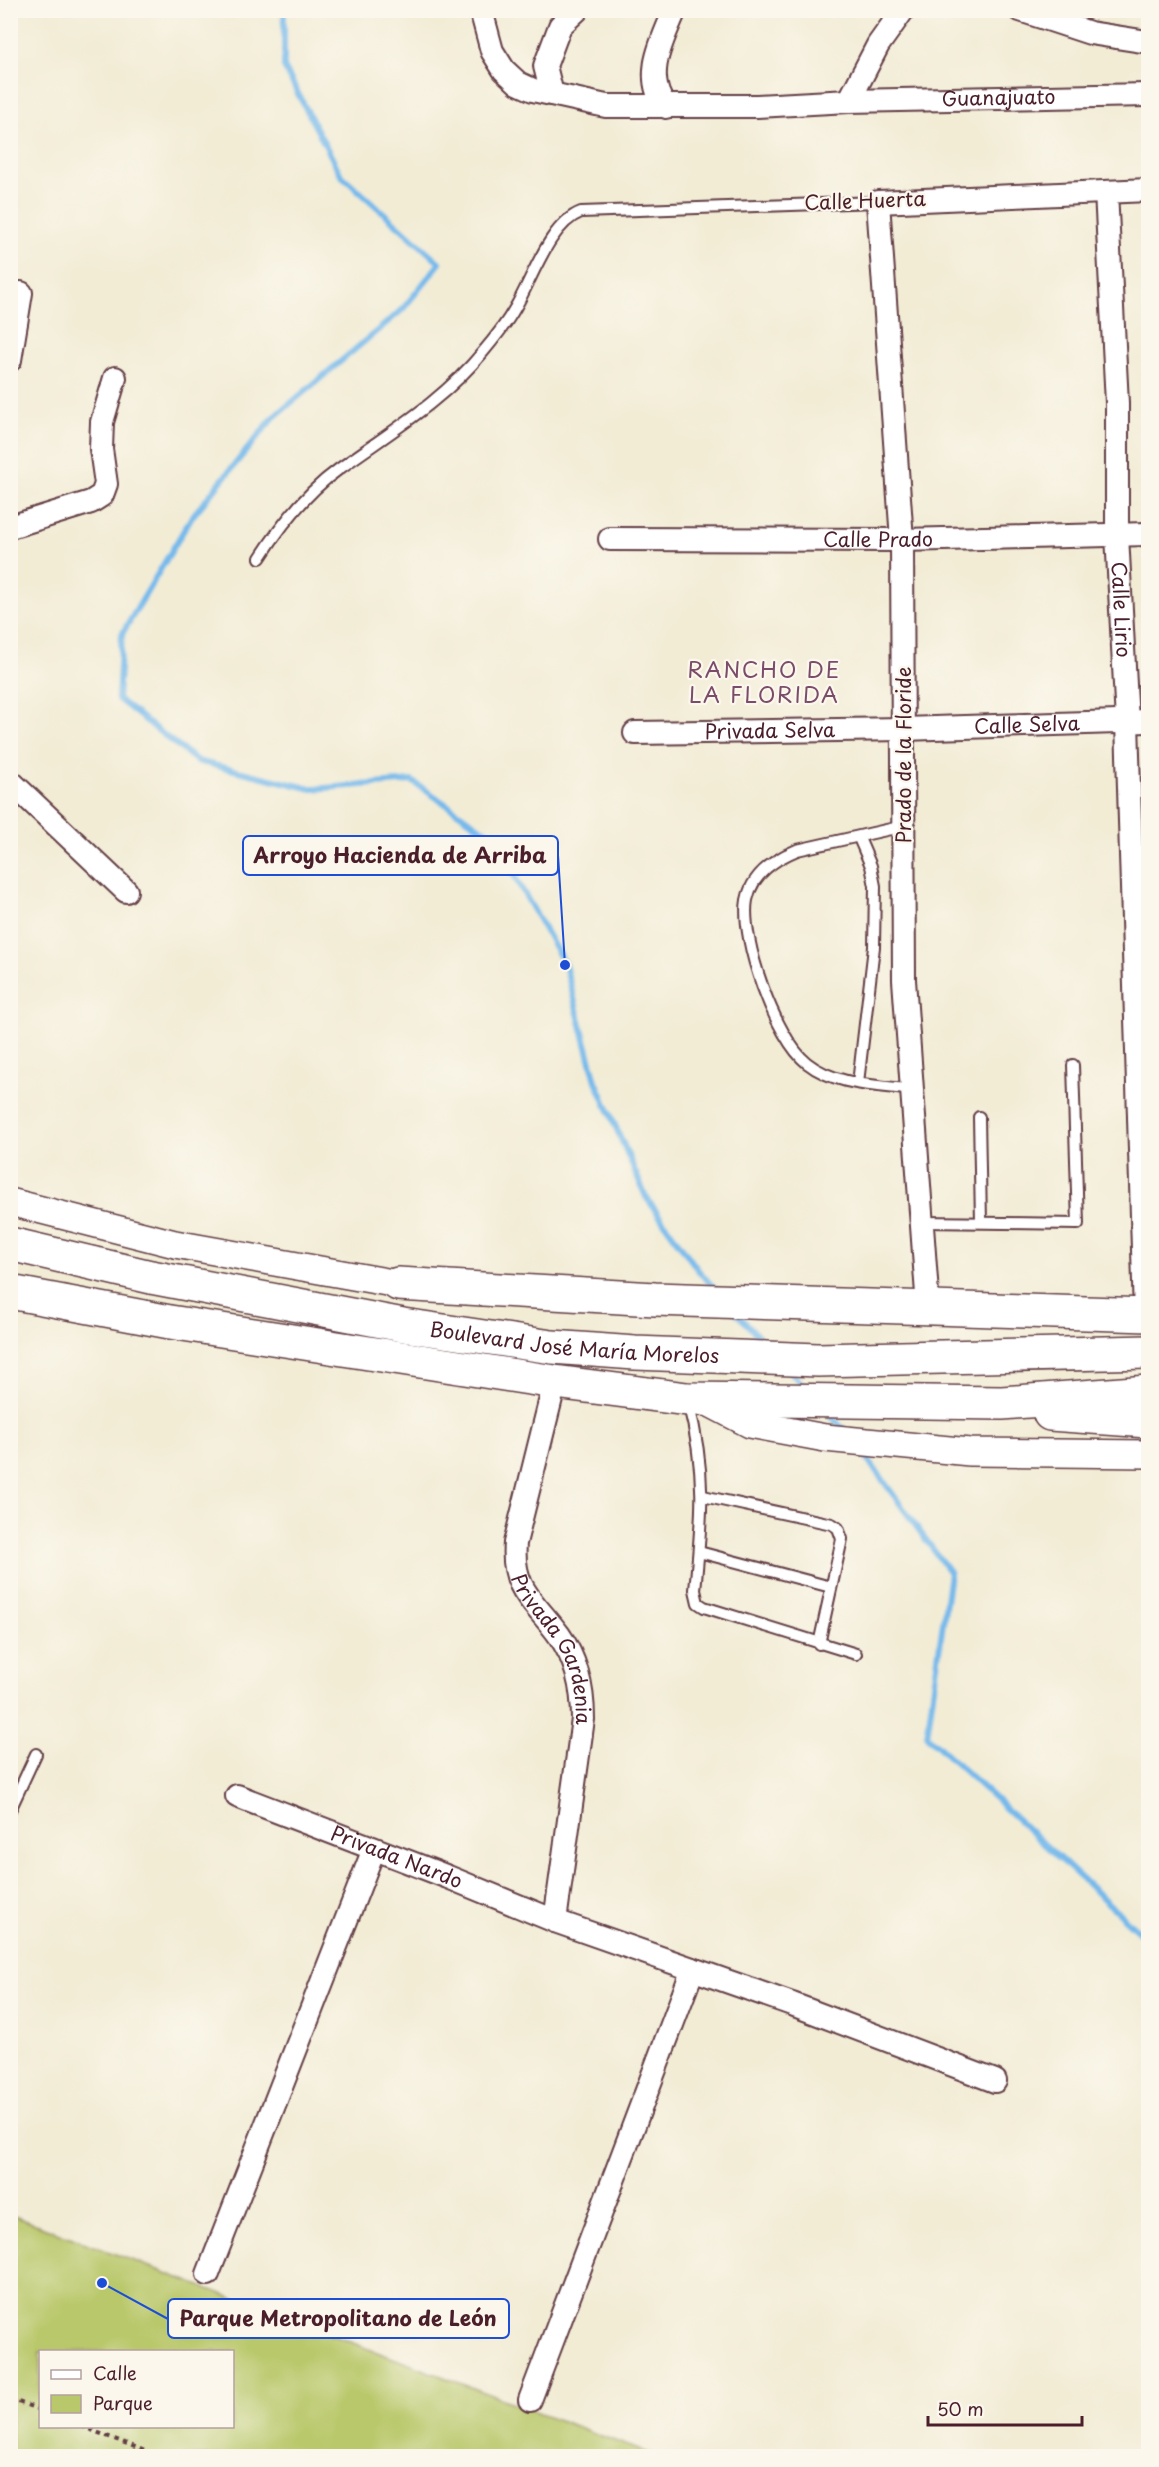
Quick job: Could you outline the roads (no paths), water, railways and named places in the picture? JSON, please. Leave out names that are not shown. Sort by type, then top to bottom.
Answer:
[{"type":"main road","name":"Boulevard José María Morelos","points":[[10,1244],[163,1280],[403,1325],[524,1343],[635,1353],[818,1360],[1149,1352]]},
{"type":"main road","points":[[398,1284],[655,1299],[1147,1315]]},
{"type":"main road","points":[[398,1284],[524,1343]]},
{"type":"main road","name":"Boulevard José María Morelos","points":[[10,1292],[170,1322],[555,1382],[693,1398],[1002,1403],[1149,1392]]},
{"type":"main road","points":[[1002,1403],[1057,1416],[1149,1421]]},
{"type":"street","name":"Guanajuato","points":[[482,10],[492,51],[504,70],[518,83],[533,90],[606,106],[1149,95]]},
{"type":"street","points":[[552,94],[545,66],[560,26],[577,10]]},
{"type":"street","points":[[666,106],[657,95],[655,70],[662,39],[675,10]]},
{"type":"street","points":[[849,101],[878,45],[903,10]]},
{"type":"street","points":[[1020,10],[1090,33],[1149,42]]},
{"type":"street","name":"Calle Huerta","points":[[878,202],[1149,190]]},
{"type":"street","name":"Calle Lirio","points":[[1106,192],[1117,403],[1117,535],[1138,722],[1147,1315]]},
{"type":"street","name":"Prado de la Floride","points":[[878,202],[902,540],[904,980],[928,1308]]},
{"type":"street","points":[[10,360],[21,294]]},
{"type":"street","points":[[10,527],[91,502],[102,495],[106,484],[101,449],[102,422],[115,378]]},
{"type":"street","name":"Calle Prado","points":[[610,539],[902,540],[1149,534]]},
{"type":"street","name":"Calle Selva","points":[[904,729],[1138,722]]},
{"type":"street","name":"Privada Selva","points":[[635,733],[904,729]]},
{"type":"street","points":[[10,781],[126,891]]},
{"type":"street","points":[[10,1202],[175,1244],[398,1284]]},
{"type":"street","name":"Privada Gardenia","points":[[555,1382],[515,1543],[513,1560],[518,1581],[528,1600],[560,1636],[574,1663],[583,1690],[583,1719],[555,1921]]},
{"type":"street","name":"Boulevard José María Morelos","points":[[693,1398],[750,1424],[825,1438],[970,1452],[1149,1454]]},
{"type":"street","name":"Privada Nardo","points":[[237,1796],[555,1921],[792,2004],[995,2080]]},
{"type":"street","points":[[208,2274],[374,1849]]},
{"type":"street","points":[[530,2400],[693,1969]]},
{"type":"lane","name":"Calle Huerta","points":[[260,558],[294,511],[330,477],[402,427],[460,379],[503,328],[541,257],[564,222],[580,212],[878,202]]},
{"type":"lane","points":[[904,826],[859,838],[797,850],[769,865],[753,884],[747,899],[747,922],[752,952],[765,992],[797,1053],[816,1070],[837,1078],[912,1090]]},
{"type":"lane","points":[[858,1083],[874,946],[875,896],[871,866],[859,838]]},
{"type":"lane","points":[[921,1222],[1078,1224],[1073,1065]]},
{"type":"lane","points":[[979,1117],[981,1222]]},
{"type":"lane","points":[[693,1398],[703,1496],[696,1590],[698,1603],[704,1607],[856,1654]]},
{"type":"lane","points":[[703,1496],[832,1524],[838,1528],[842,1539],[819,1644]]},
{"type":"lane","points":[[699,1552],[831,1587]]},
{"type":"lane","points":[[10,1810],[36,1754]]},
{"type":"waterway","points":[[284,10],[284,67],[341,175],[440,263],[402,310],[273,418],[191,518],[122,634],[118,699],[197,761],[312,789],[412,781],[491,835],[565,965],[596,1081],[646,1197],[698,1270],[715,1289]]},
{"type":"waterway","points":[[736,1312],[768,1347]]},
{"type":"waterway","points":[[789,1370],[806,1389]]},
{"type":"waterway","points":[[827,1412],[845,1431]]},
{"type":"waterway","points":[[861,1450],[950,1573],[927,1736],[1148,1940]]},
{"type":"place","name":"Arroyo Hacienda de Arriba","points":[[565,965]]},
{"type":"place","name":"Parque Metropolitano de León","points":[[102,2283]]},
{"type":"district","name":"RANCHO DE LA FLORIDA","points":[[764,682]]}]
